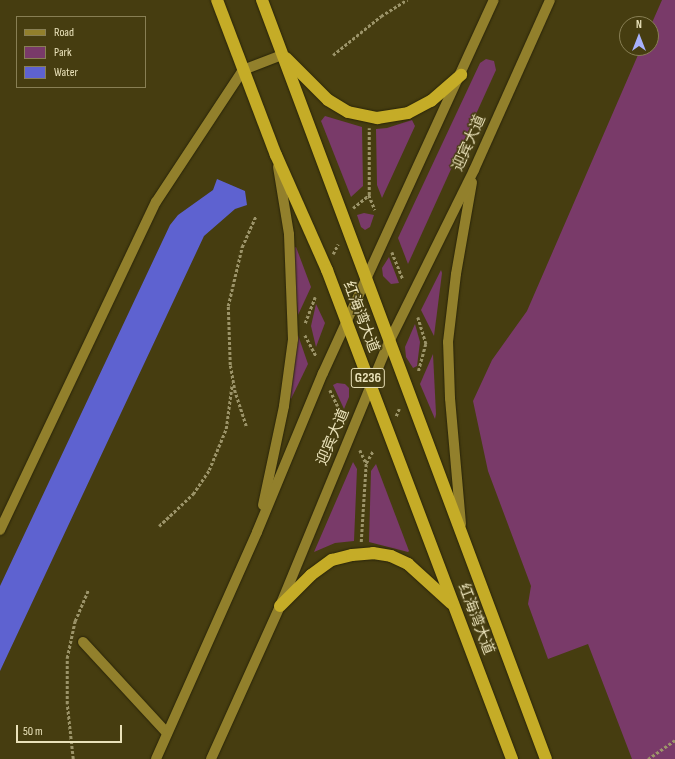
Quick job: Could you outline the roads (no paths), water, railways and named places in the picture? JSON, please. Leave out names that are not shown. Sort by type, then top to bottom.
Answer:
[{"type":"highway","name":"红海湾大道","points":[[217,0],[276,155],[327,270],[346,325],[371,387],[512,759]]},
{"type":"highway","name":"红海湾大道","points":[[262,0],[546,759]]},
{"type":"highway","points":[[282,55],[328,100],[348,112],[378,118],[408,113],[431,101],[461,76]]},
{"type":"highway","points":[[280,606],[311,575],[332,560],[352,555],[373,554],[391,556],[408,564],[455,608]]},
{"type":"main road","points":[[156,759],[257,532],[323,373],[461,76],[494,0]]},
{"type":"main road","name":"迎宾大道","points":[[211,759],[280,606],[389,342],[474,170],[550,0]]},
{"type":"main road","points":[[0,530],[156,202],[243,70],[282,55]]},
{"type":"main road","points":[[257,532],[278,441],[293,339],[289,234],[276,155]]},
{"type":"main road","points":[[462,534],[450,398],[448,342],[454,282],[474,170]]},
{"type":"main road","points":[[84,642],[167,733]]},
{"type":"water","points":[[217,179],[245,191],[247,205],[235,209],[204,236],[0,671],[0,586],[170,225],[178,215],[213,190]]}]
